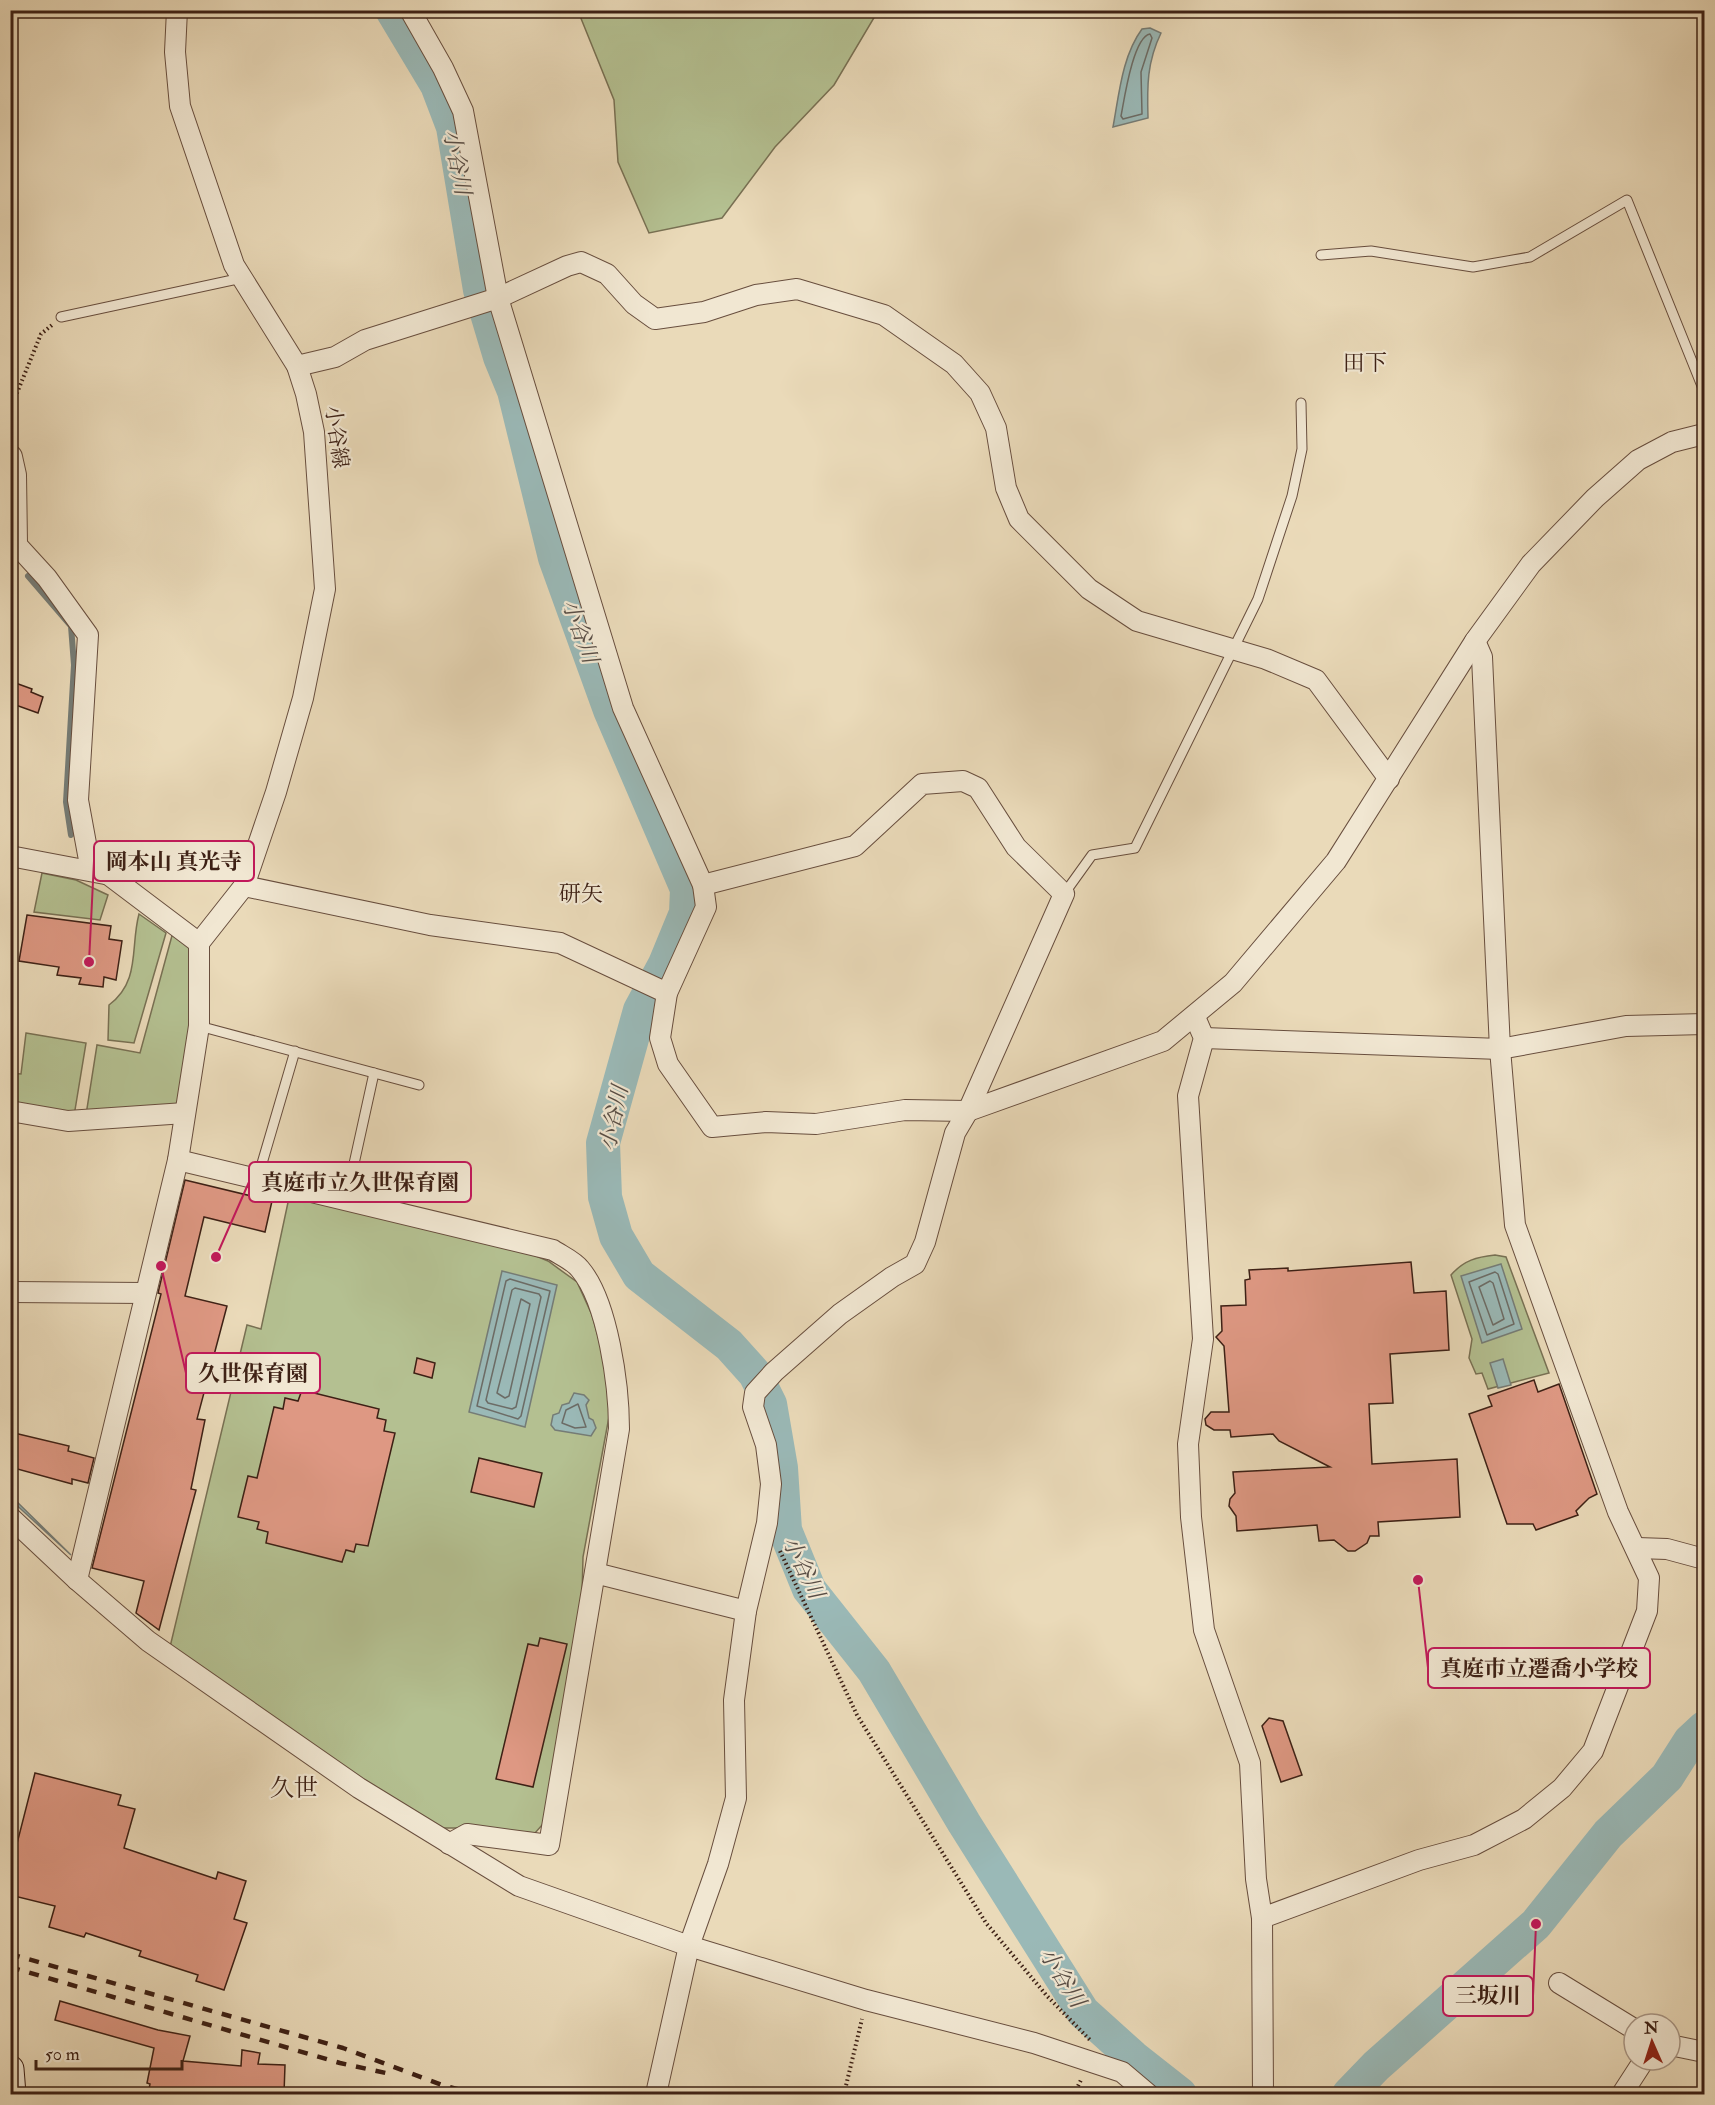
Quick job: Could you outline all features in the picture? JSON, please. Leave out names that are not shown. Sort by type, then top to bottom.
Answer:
[{"type":"main road","points":[[10,2069],[12,2094]]},
{"type":"street","name":"小谷線","points":[[177,10],[175,52],[180,106],[234,265],[297,366],[314,432],[325,589],[303,698],[276,792],[243,886],[199,943]]},
{"type":"street","points":[[410,10],[443,68],[463,111],[498,298],[623,708],[703,885],[706,907],[667,993],[660,1038],[668,1064],[712,1127],[766,1122],[816,1124],[905,1110],[968,1111],[1163,1041],[1195,1017],[1233,983],[1335,861],[1476,641],[1532,564],[1595,498],[1638,460],[1672,442],[1704,434]]},
{"type":"street","points":[[297,366],[335,357],[365,340],[498,298],[567,266],[581,262],[607,274],[634,304],[655,319],[704,312],[756,294],[797,289],[884,315],[954,364],[980,393],[996,428],[1006,488],[1019,519],[1089,589],[1137,621],[1236,649],[1316,680],[1389,778]]},
{"type":"street","points":[[10,457],[14,476],[13,547],[47,578],[88,635],[78,800],[89,860],[199,943],[199,1026],[178,1160],[77,1580]]},
{"type":"street","points":[[1262,1918],[1419,1860],[1474,1845],[1524,1819],[1562,1788],[1593,1751],[1647,1611],[1649,1578],[1637,1548],[1618,1512],[1515,1225],[1500,1049],[1482,657],[1476,641]]},
{"type":"street","points":[[656,2094],[689,1946],[718,1863],[736,1798],[734,1700],[746,1611],[767,1523],[771,1484],[766,1445],[753,1407],[755,1393],[774,1372],[840,1314],[892,1276],[915,1264],[925,1242],[955,1132],[968,1111],[1064,894],[1016,847],[978,788],[963,780],[922,784],[855,846],[703,885]]},
{"type":"street","points":[[10,856],[107,874]]},
{"type":"street","points":[[243,886],[430,925],[560,943],[667,993]]},
{"type":"street","points":[[1195,1017],[1204,1038],[1188,1096],[1203,1339],[1188,1444],[1191,1517],[1204,1629],[1250,1763],[1256,1879],[1262,1918],[1263,2094]]},
{"type":"street","points":[[1204,1038],[1500,1049],[1626,1026],[1704,1024]]},
{"type":"street","points":[[10,1112],[69,1122],[185,1113]]},
{"type":"street","points":[[178,1160],[258,1177],[554,1250],[579,1268],[595,1295],[619,1396],[618,1429],[549,1845],[467,1834],[450,1844]]},
{"type":"street","points":[[10,1292],[145,1293]]},
{"type":"street","points":[[10,1517],[77,1580],[148,1641],[359,1788],[519,1886],[689,1946],[866,2000],[1034,2043],[1122,2072],[1148,2094]]},
{"type":"street","points":[[1637,1548],[1667,1549],[1704,1559]]},
{"type":"street","points":[[595,1573],[746,1611]]},
{"type":"street","points":[[1559,1983],[1622,2022]]},
{"type":"street","points":[[1682,2047],[1704,2052]]},
{"type":"street","points":[[1622,2094],[1636,2072]]},
{"type":"lane","points":[[1321,255],[1371,251],[1473,267],[1530,258],[1627,200],[1704,391]]},
{"type":"lane","points":[[61,317],[242,278]]},
{"type":"lane","points":[[1064,894],[1092,855],[1135,848],[1236,649],[1262,589],[1292,496],[1302,449],[1301,403]]},
{"type":"lane","points":[[199,1026],[419,1085]]},
{"type":"lane","points":[[258,1177],[295,1052]]},
{"type":"lane","points":[[346,1200],[374,1073]]},
{"type":"path","points":[[10,410],[41,334],[61,317]]},
{"type":"path","points":[[767,1523],[857,1715],[986,1923],[1047,1996],[1097,2046]]},
{"type":"path","points":[[844,2094],[866,2000]]},
{"type":"green space","points":[[578,11],[878,11],[834,85],[775,147],[722,218],[649,233],[618,162],[614,100]]},
{"type":"green space","points":[[42,873],[76,880],[108,895],[100,920],[34,912]]},
{"type":"green space","points":[[139,914],[166,933],[134,1043],[108,1040],[109,1005],[119,996],[130,974]]},
{"type":"green space","points":[[173,932],[192,951],[192,1035],[178,1105],[86,1115],[97,1045],[140,1053]]},
{"type":"green space","points":[[26,1033],[86,1043],[74,1116],[11,1107],[10,1073],[21,1074]]},
{"type":"green space","points":[[290,1193],[517,1248],[548,1261],[577,1282],[592,1315],[601,1347],[611,1406],[583,1557],[582,1596],[543,1824],[535,1833],[472,1828],[435,1828],[207,1677],[170,1647],[247,1325],[261,1329]]},
{"type":"green space","points":[[1495,1255],[1506,1257],[1549,1373],[1488,1389],[1482,1373],[1476,1374],[1469,1358],[1472,1339],[1451,1275],[1471,1260]]},
{"type":"water","points":[[1150,28],[1161,33],[1149,74],[1148,118],[1113,127],[1122,76],[1130,51],[1142,29]]},
{"type":"water","points":[[1501,1264],[1522,1329],[1482,1343],[1461,1276]]},
{"type":"water","points":[[502,1271],[557,1285],[525,1427],[469,1412]]},
{"type":"water","points":[[1503,1359],[1511,1385],[1498,1388],[1490,1363]]},
{"type":"water","points":[[574,1393],[584,1395],[589,1400],[586,1405],[589,1418],[593,1420],[596,1428],[591,1436],[555,1430],[551,1425],[553,1415],[559,1413],[562,1405],[569,1403]]},
{"type":"water","points":[[11,1496],[71,1555],[11,1500]]},
{"type":"building","points":[[10,681],[32,689],[31,692],[43,697],[38,713],[10,703]]},
{"type":"building","points":[[27,915],[111,926],[109,939],[122,941],[116,980],[104,977],[103,987],[79,984],[81,978],[57,975],[59,967],[19,961]]},
{"type":"building","points":[[185,1180],[272,1201],[265,1232],[204,1217],[185,1296],[227,1306],[197,1419],[205,1420],[191,1489],[196,1490],[159,1630],[136,1613],[144,1581],[92,1568],[161,1294],[158,1293]]},
{"type":"building","points":[[1411,1262],[1414,1293],[1446,1291],[1449,1350],[1390,1354],[1393,1403],[1369,1404],[1372,1464],[1457,1459],[1460,1517],[1378,1522],[1379,1536],[1370,1536],[1367,1543],[1355,1551],[1348,1551],[1334,1540],[1319,1541],[1317,1525],[1237,1531],[1236,1516],[1229,1506],[1230,1499],[1235,1493],[1233,1472],[1330,1467],[1279,1441],[1273,1434],[1231,1437],[1230,1430],[1214,1430],[1206,1425],[1205,1419],[1211,1412],[1229,1412],[1224,1346],[1216,1337],[1222,1331],[1221,1306],[1246,1305],[1245,1280],[1250,1279],[1249,1270],[1288,1268],[1288,1271]]},
{"type":"building","points":[[417,1358],[435,1363],[432,1378],[414,1373]]},
{"type":"building","points":[[1534,1380],[1538,1392],[1559,1384],[1597,1494],[1589,1498],[1576,1511],[1578,1515],[1536,1530],[1533,1524],[1507,1524],[1469,1414],[1492,1406],[1488,1396]]},
{"type":"building","points":[[302,1390],[379,1409],[377,1418],[386,1420],[384,1431],[395,1433],[368,1546],[356,1544],[354,1552],[346,1550],[342,1562],[266,1543],[268,1532],[257,1529],[259,1522],[238,1517],[248,1476],[257,1478],[274,1407],[283,1409],[285,1398],[298,1401]]},
{"type":"building","points":[[10,1432],[69,1446],[68,1451],[94,1458],[88,1483],[72,1479],[72,1484],[10,1467]]},
{"type":"building","points":[[479,1458],[542,1473],[534,1507],[471,1492]]},
{"type":"building","points":[[540,1638],[567,1644],[533,1787],[496,1779],[528,1644],[538,1646]]},
{"type":"building","points":[[1269,1718],[1283,1721],[1302,1775],[1281,1782],[1262,1726]]},
{"type":"building","points":[[35,1773],[121,1795],[118,1805],[135,1809],[124,1848],[216,1879],[218,1872],[246,1881],[234,1919],[247,1923],[224,1990],[196,1981],[198,1975],[139,1956],[141,1951],[86,1933],[84,1937],[49,1927],[55,1906],[10,1895],[10,1871]]},
{"type":"building","points":[[60,2001],[158,2030],[190,2036],[183,2061],[241,2066],[242,2050],[260,2053],[258,2064],[285,2065],[284,2094],[148,2094],[150,2084],[147,2083],[154,2048],[55,2020]]},
{"type":"waterway","name":"小谷川","points":[[392,10],[437,85],[453,127],[480,290],[500,357],[514,391],[555,558],[610,710],[687,889],[686,913],[665,964],[640,1010],[603,1143],[605,1197],[616,1236],[639,1275],[729,1345],[755,1374],[770,1404],[781,1468],[785,1530],[809,1589],[874,1671],[964,1823],[1083,2012],[1133,2057],[1180,2094]]},
{"type":"waterway","points":[[28,576],[71,626],[74,665],[66,802],[71,835]]},
{"type":"waterway","points":[[1349,2094],[1376,2066],[1536,1924],[1608,1834],[1667,1777],[1690,1741],[1704,1728]]},
{"type":"railway","points":[[10,1954],[343,2048],[442,2085],[476,2094]]},
{"type":"railway","points":[[10,1967],[340,2063],[395,2075]]},
{"type":"place","name":"岡本山 真光寺","points":[[89,962]]},
{"type":"place","name":"真庭市立久世保育園","points":[[216,1257]]},
{"type":"place","name":"久世保育園","points":[[161,1266]]},
{"type":"place","name":"真庭市立遷喬小学校","points":[[1418,1580]]},
{"type":"place","name":"三坂川","points":[[1536,1924]]},
{"type":"district","name":"田下","points":[[1365,362]]},
{"type":"district","name":"研矢","points":[[581,893]]},
{"type":"district","name":"久世","points":[[294,1788]]}]
